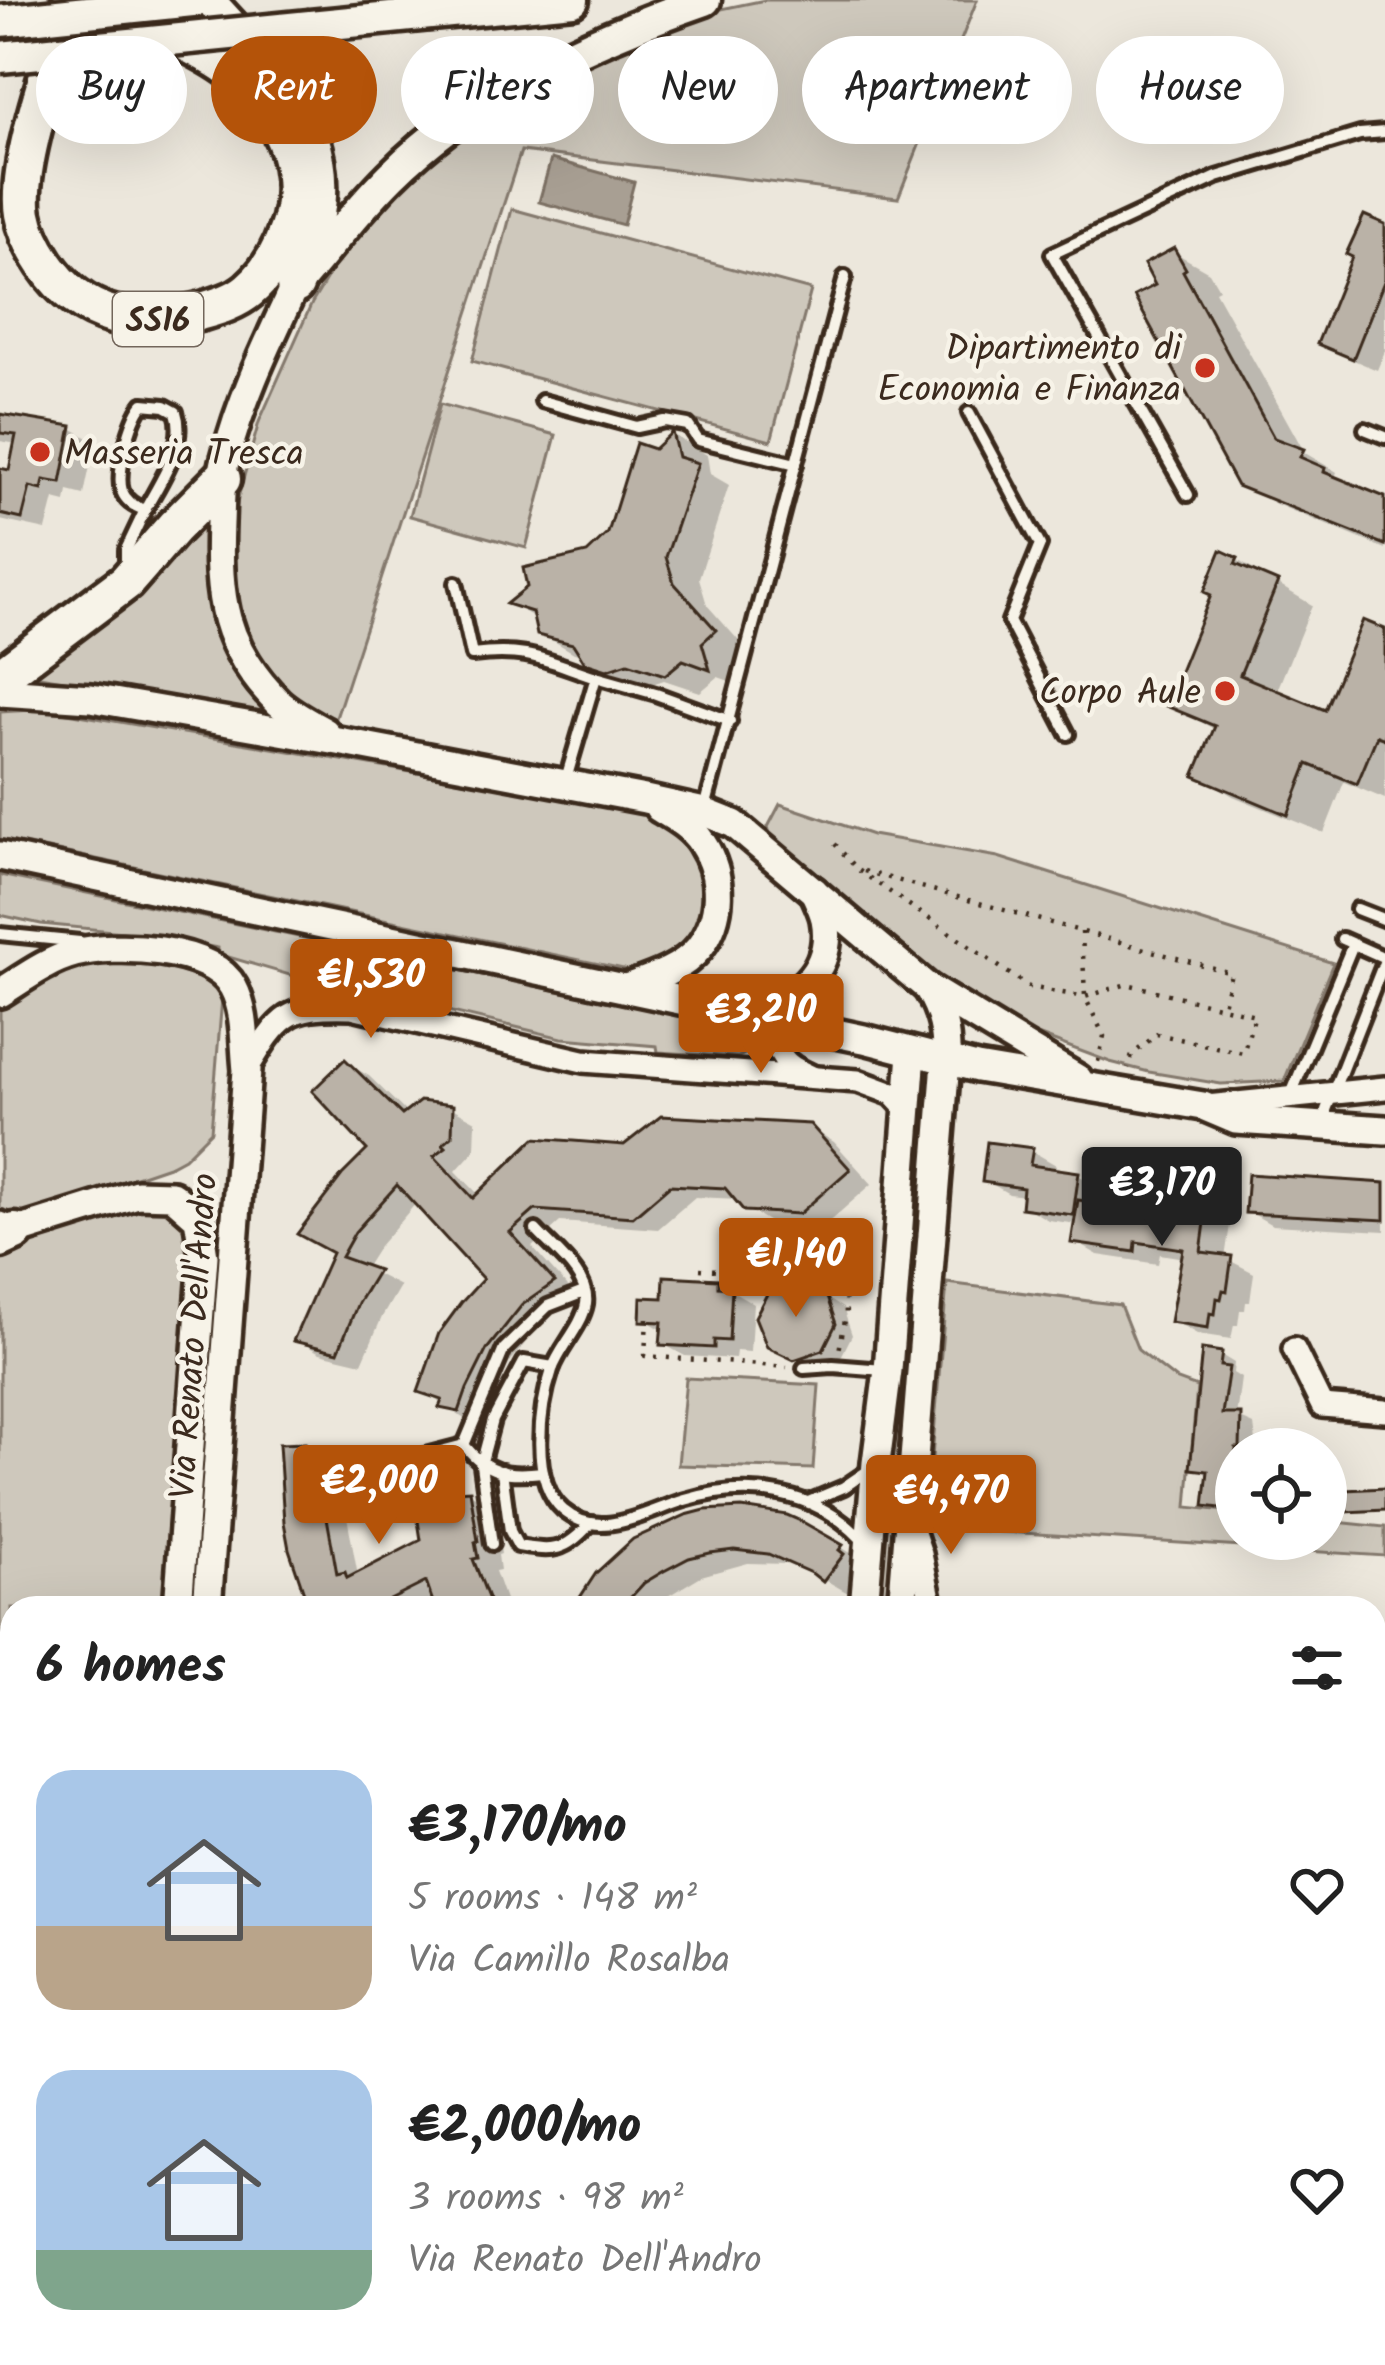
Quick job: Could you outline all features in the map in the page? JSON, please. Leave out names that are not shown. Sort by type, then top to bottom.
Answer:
[{"type":"highway","points":[[0,25],[8,0]]},
{"type":"highway","name":"SS16","points":[[61,36],[71,0]]},
{"type":"highway","points":[[203,0],[294,103],[310,132],[319,173],[316,216],[310,250],[295,285]]},
{"type":"highway","name":"SS16","points":[[36,121],[26,155],[22,212],[35,249],[60,286],[84,304],[122,319],[169,320],[220,306],[248,291],[280,254],[292,216],[296,178],[287,141],[265,104],[228,68],[187,43]]},
{"type":"highway","points":[[0,676],[126,582],[222,479]]},
{"type":"main road","points":[[0,25],[203,0]]},
{"type":"main road","points":[[187,39],[573,0]]},
{"type":"main road","points":[[295,285],[392,175],[446,129],[511,86],[593,45],[705,0]]},
{"type":"main road","points":[[0,57],[36,54]]},
{"type":"street","points":[[295,285],[260,361],[226,456],[219,581],[227,626],[252,672],[281,706],[338,741]]},
{"type":"street","points":[[0,692],[91,698],[704,812],[734,824],[928,988],[1091,1088]]},
{"type":"street","points":[[626,988],[671,971],[699,948],[717,914],[718,877],[701,841],[645,799]]},
{"type":"street","points":[[0,856],[626,988],[946,1062],[1203,1106],[1236,1120],[1291,1111],[1333,1094],[1385,1088]]},
{"type":"street","points":[[745,1014],[787,1000],[812,977],[824,955],[825,920],[814,891]]},
{"type":"street","points":[[0,992],[45,965],[105,947]]},
{"type":"street","name":"Via Renato Dell'Andro","points":[[105,947],[134,947],[199,961],[231,982],[240,1004],[247,1070],[207,1596]]},
{"type":"street","points":[[904,1596],[947,1039],[941,1010],[928,988]]},
{"type":"street","points":[[247,1070],[271,1030],[292,1012],[319,1006],[352,1007],[583,1060],[874,1085],[893,1094],[907,1117],[941,1128]]},
{"type":"street","points":[[745,1014],[770,1031],[784,1059],[816,1079]]},
{"type":"street","points":[[865,1596],[912,1053]]},
{"type":"street","points":[[1291,1111],[1328,1126],[1385,1130]]},
{"type":"street","name":"Via Renato Dell'Andro","points":[[5,1232],[137,1194],[172,1195],[198,1218],[204,1256],[179,1596]]},
{"type":"street","points":[[1294,1349],[1322,1406],[1385,1411]]},
{"type":"street","points":[[910,1522],[930,1596]]},
{"type":"lane","points":[[1188,495],[1052,254],[1217,177],[1360,134],[1385,132]]},
{"type":"lane","points":[[704,812],[844,277]]},
{"type":"lane","points":[[542,401],[637,427],[664,421],[688,425],[698,440],[796,464]]},
{"type":"lane","points":[[126,582],[126,550],[169,464],[182,428],[176,412],[142,404],[134,415],[121,475],[122,492],[145,510]]},
{"type":"lane","points":[[969,413],[1040,545],[1009,621],[1068,734]]},
{"type":"lane","points":[[1365,429],[1385,437]]},
{"type":"lane","points":[[456,583],[472,655],[529,653],[730,721]]},
{"type":"lane","points":[[565,783],[596,677]]},
{"type":"lane","points":[[1357,909],[1385,920]]},
{"type":"lane","points":[[0,934],[105,947]]},
{"type":"lane","points":[[1291,1111],[1347,942],[1385,959],[1326,1110],[1328,1126]]},
{"type":"lane","points":[[536,1230],[581,1279],[586,1303],[553,1367],[543,1417],[543,1472],[548,1491],[566,1513],[591,1523],[629,1522],[684,1500],[730,1490],[770,1491],[808,1502],[839,1520],[869,1549]]},
{"type":"lane","points":[[464,1445],[504,1348],[548,1306],[584,1292]]},
{"type":"lane","points":[[491,1544],[481,1465],[493,1420],[524,1362],[553,1367]]},
{"type":"lane","points":[[804,1368],[888,1370]]},
{"type":"lane","points":[[464,1445],[481,1465],[516,1475],[543,1472]]},
{"type":"lane","points":[[409,1499],[410,1459],[464,1445]]},
{"type":"lane","points":[[808,1502],[844,1487],[876,1463]]},
{"type":"lane","points":[[502,1471],[510,1531],[518,1546],[550,1551],[574,1541],[591,1523]]},
{"type":"path","points":[[836,844],[858,870],[1030,987],[1085,997],[1127,984],[1255,1015],[1243,1053],[1157,1034],[1132,1055],[1121,1093]]},
{"type":"path","points":[[858,870],[1231,974],[1222,1007]]},
{"type":"path","points":[[1082,932],[1085,997],[1104,1036],[1091,1088]]},
{"type":"path","points":[[700,1269],[829,1279],[845,1291],[846,1315],[833,1366]]},
{"type":"path","points":[[647,1318],[645,1356],[804,1368]]},
{"type":"shaded area","points":[[765,0],[977,0],[963,36],[802,36],[802,144],[920,144],[898,198],[521,151],[335,721],[297,705],[260,666],[233,613],[230,539],[259,422],[312,303],[341,255],[413,174],[446,144],[594,144],[594,60],[618,49],[618,144],[778,144],[778,36],[648,36],[697,14]]},
{"type":"shaded area","points":[[551,159],[634,182],[623,225],[539,202]]},
{"type":"shaded area","points":[[512,209],[811,290],[771,441],[472,361]]},
{"type":"shaded area","points":[[440,404],[556,435],[526,548],[410,516]]},
{"type":"shaded area","points":[[207,510],[208,564],[275,715],[27,674]]},
{"type":"shaded area","points":[[32,710],[632,810],[657,817],[689,838],[710,888],[693,941],[647,970],[633,971],[0,839],[0,712]]},
{"type":"shaded area","points":[[780,804],[872,835],[998,857],[1333,963],[1284,1081],[1221,1084],[1110,1062],[1024,1030],[958,991],[771,837],[768,827]]},
{"type":"shaded area","points":[[0,875],[738,1028],[750,1047],[738,1057],[658,1052],[657,1046],[562,1038],[355,989],[341,990],[218,954],[218,948],[0,915]]},
{"type":"shaded area","points":[[92,960],[159,966],[223,986],[211,1131],[171,1165],[36,1211],[0,1215],[0,1010],[54,973]]},
{"type":"shaded area","points":[[919,1137],[926,1139],[906,1414],[893,1413]]},
{"type":"shaded area","points":[[151,1205],[169,1209],[179,1215],[194,1241],[165,1596],[0,1596],[0,1254]]},
{"type":"shaded area","points":[[947,1283],[1120,1305],[1138,1350],[1175,1379],[1197,1387],[1187,1507],[1215,1510],[1215,1545],[926,1527]]},
{"type":"shaded area","points":[[686,1378],[819,1385],[813,1469],[678,1465]]},
{"type":"shaded area","points":[[893,1420],[905,1420],[891,1596],[879,1596]]},
{"type":"shaded area","points":[[1347,1523],[1385,1527],[1385,1556],[1347,1554]]},
{"type":"building","points":[[1364,215],[1385,224],[1385,279],[1353,359],[1317,344]]},
{"type":"building","name":"Dipartimento di Economia e Finanza","points":[[1174,248],[1274,438],[1304,449],[1300,457],[1325,468],[1324,472],[1385,497],[1385,545],[1237,486],[1134,296],[1155,285],[1144,264]]},
{"type":"building","name":"Masseria Tresca","points":[[0,414],[72,426],[61,483],[44,480],[42,490],[30,487],[22,519],[0,514],[0,468],[9,470],[16,435],[0,433]]},
{"type":"building","points":[[672,432],[678,457],[698,463],[666,557],[674,583],[716,630],[702,643],[710,670],[683,660],[665,675],[628,663],[607,670],[585,663],[573,644],[537,635],[532,612],[506,604],[527,587],[523,568],[587,553],[608,533],[636,443],[654,449]]},
{"type":"building","name":"Corpo Aule","points":[[1221,550],[1238,558],[1235,564],[1278,582],[1240,675],[1325,710],[1363,620],[1385,629],[1385,739],[1377,736],[1357,784],[1308,764],[1288,815],[1194,776],[1215,726],[1166,706],[1211,595],[1204,592]]},
{"type":"building","points":[[345,1059],[402,1115],[420,1101],[453,1105],[452,1136],[434,1156],[473,1198],[535,1138],[624,1145],[661,1116],[810,1124],[850,1169],[799,1214],[744,1211],[725,1188],[670,1185],[633,1217],[535,1210],[510,1232],[555,1282],[522,1305],[487,1349],[459,1412],[439,1408],[442,1400],[418,1392],[439,1333],[483,1279],[397,1185],[355,1232],[341,1257],[378,1270],[338,1352],[293,1341],[332,1253],[297,1234],[367,1150],[312,1091]]},
{"type":"building","points":[[987,1142],[1033,1148],[1030,1165],[1079,1172],[1073,1215],[1021,1208],[1023,1188],[982,1182]]},
{"type":"building","points":[[1248,1174],[1385,1183],[1385,1220],[1245,1213]]},
{"type":"building","points":[[1142,1199],[1207,1208],[1201,1252],[1232,1256],[1227,1291],[1217,1298],[1208,1328],[1170,1322],[1183,1249],[1136,1242],[1135,1252],[1071,1243],[1078,1200],[1141,1209]]},
{"type":"building","points":[[664,1276],[718,1279],[718,1287],[732,1288],[729,1341],[714,1340],[714,1348],[660,1345],[662,1322],[640,1321],[641,1297],[663,1298]]},
{"type":"building","points":[[797,1281],[826,1294],[836,1324],[823,1350],[794,1360],[767,1347],[755,1317],[768,1292]]},
{"type":"building","points":[[1202,1349],[1222,1352],[1220,1366],[1229,1367],[1222,1414],[1241,1414],[1241,1428],[1215,1428],[1215,1507],[1204,1506],[1208,1471],[1190,1469]]},
{"type":"building","points":[[305,1443],[305,1451],[322,1450],[323,1495],[337,1574],[345,1572],[347,1578],[421,1540],[416,1508],[426,1506],[439,1492],[470,1490],[478,1541],[478,1558],[473,1559],[487,1596],[431,1596],[426,1582],[398,1596],[305,1596],[284,1522],[279,1444]]},
{"type":"building","points":[[1385,1488],[1385,1510],[1347,1512],[1347,1490]]},
{"type":"building","points":[[742,1508],[787,1515],[843,1545],[839,1550],[844,1554],[823,1582],[768,1554],[734,1550],[689,1558],[644,1583],[632,1596],[581,1596],[596,1573],[633,1539],[705,1510]]},
{"type":"place","name":"Dipartimento di Economia e Finanza","points":[[1205,368]]},
{"type":"place","name":"Masseria Tresca","points":[[40,452]]},
{"type":"place","name":"Corpo Aule","points":[[1225,691]]}]
